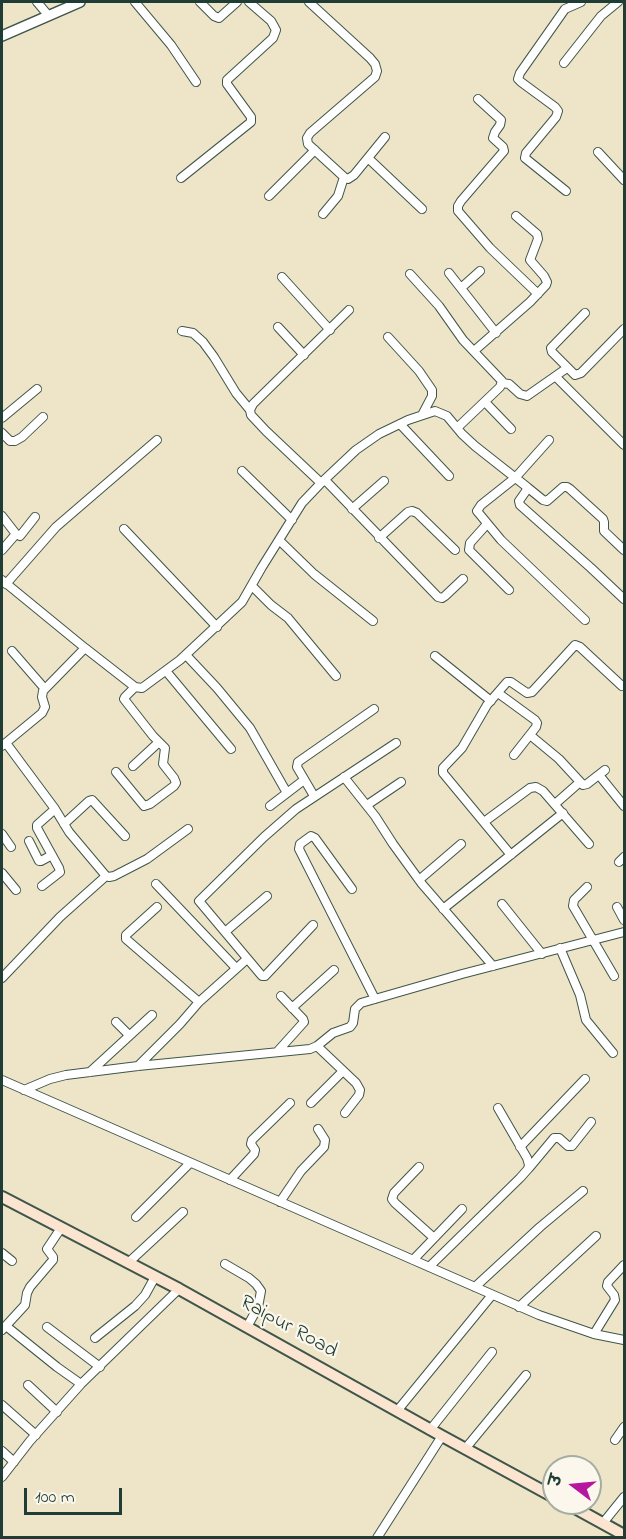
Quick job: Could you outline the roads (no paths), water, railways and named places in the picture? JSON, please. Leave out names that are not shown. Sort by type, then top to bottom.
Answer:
[{"type":"main road","name":"Raipur Road","points":[[2,1197],[179,1289],[542,1491]]},
{"type":"main road","points":[[588,1515],[624,1535]]},
{"type":"street","points":[[37,2],[47,13]]},
{"type":"street","points":[[2,36],[66,2]]},
{"type":"street","points":[[2,29],[80,2]]},
{"type":"street","points":[[135,2],[171,45],[196,82]]},
{"type":"street","points":[[200,2],[219,18],[237,2]]},
{"type":"street","points":[[181,178],[251,122],[251,117],[226,80],[273,38],[276,30],[271,21],[249,2]]},
{"type":"street","points":[[309,2],[370,58],[377,71],[375,77],[308,136],[308,144],[344,177],[351,178],[385,137]]},
{"type":"street","points":[[566,191],[525,158],[526,153],[556,117],[558,111],[521,82],[518,76],[565,9],[581,2]]},
{"type":"street","points":[[564,63],[601,16],[618,2]]},
{"type":"street","points":[[478,99],[501,120],[493,138],[503,147],[504,151],[461,201],[458,211],[490,248],[538,294]]},
{"type":"street","points":[[269,196],[315,150]]},
{"type":"street","points":[[598,152],[624,180]]},
{"type":"street","points":[[368,158],[422,209]]},
{"type":"street","points":[[323,214],[340,194],[344,177]]},
{"type":"street","points":[[474,351],[538,294],[547,282],[530,260],[537,234],[516,216]]},
{"type":"street","points":[[461,288],[480,271]]},
{"type":"street","points":[[449,273],[496,333]]},
{"type":"street","points":[[410,274],[439,306],[463,340],[501,379],[501,387],[457,428]]},
{"type":"street","points":[[282,277],[330,330]]},
{"type":"street","points":[[250,410],[253,404],[350,310]]},
{"type":"street","points":[[585,313],[551,348],[552,352],[575,375],[581,373],[624,329]]},
{"type":"street","points":[[278,327],[304,355]]},
{"type":"street","points":[[182,331],[196,335],[203,342],[236,393],[250,410],[251,416],[352,509],[438,597],[445,596],[463,579]]},
{"type":"street","points":[[388,337],[419,370],[432,390],[432,396],[422,415]]},
{"type":"street","points":[[502,383],[509,384],[520,394],[527,396],[567,368]]},
{"type":"street","points":[[556,376],[624,444]]},
{"type":"street","points":[[2,418],[38,389]]},
{"type":"street","points":[[485,402],[511,429]]},
{"type":"street","points":[[157,440],[56,527],[4,582],[85,648],[139,688],[144,687],[186,655],[242,602],[303,503],[323,481],[370,440],[400,424],[433,411],[439,411],[447,416],[475,446],[543,500],[547,501],[563,487],[570,489],[603,519],[604,531],[624,550]]},
{"type":"street","points":[[2,434],[10,441],[15,441],[43,417]]},
{"type":"street","points":[[400,424],[448,476]]},
{"type":"street","points":[[549,440],[515,478],[479,507],[478,513],[501,540],[585,620]]},
{"type":"street","points":[[242,471],[292,520]]},
{"type":"street","points":[[352,509],[384,481]]},
{"type":"street","points":[[526,487],[519,501],[520,506],[624,599]]},
{"type":"street","points":[[379,538],[412,511],[417,513],[455,550]]},
{"type":"street","points":[[2,516],[20,536],[35,518]]},
{"type":"street","points":[[487,524],[472,540],[468,548],[470,553],[509,590]]},
{"type":"street","points":[[124,529],[217,627]]},
{"type":"street","points":[[2,550],[16,534]]},
{"type":"street","points":[[279,540],[314,574],[373,621]]},
{"type":"street","points":[[252,586],[288,618],[336,676]]},
{"type":"street","points":[[511,855],[442,771],[445,766],[462,748],[491,701],[508,681],[527,693],[532,692],[573,646],[580,647],[622,686]]},
{"type":"street","points":[[85,648],[45,688],[43,694],[45,707],[42,713],[4,745],[106,876],[114,876],[140,863],[188,830]]},
{"type":"street","points":[[12,651],[45,688]]},
{"type":"street","points":[[186,655],[250,728],[287,793]]},
{"type":"street","points":[[435,656],[491,701]]},
{"type":"street","points":[[166,671],[231,749]]},
{"type":"street","points":[[116,771],[142,805],[150,804],[176,783],[164,765],[165,751],[124,699],[135,687]]},
{"type":"street","points":[[498,693],[537,722],[514,755]]},
{"type":"street","points":[[314,796],[297,767],[299,760],[374,709]]},
{"type":"street","points":[[530,735],[559,759],[580,783],[585,785],[602,772],[624,806]]},
{"type":"street","points":[[133,766],[159,742]]},
{"type":"street","points":[[313,925],[265,976],[261,976],[199,903],[200,899],[296,809],[396,743]]},
{"type":"street","points":[[344,777],[380,822],[419,880],[493,966]]},
{"type":"street","points":[[270,806],[304,780]]},
{"type":"street","points":[[367,806],[402,782]]},
{"type":"street","points":[[555,804],[580,783]]},
{"type":"street","points":[[484,822],[533,787],[540,788],[589,844]]},
{"type":"street","points":[[64,824],[92,800],[125,836]]},
{"type":"street","points":[[42,886],[60,872],[36,826],[55,809]]},
{"type":"street","points":[[443,909],[563,813]]},
{"type":"street","points":[[2,834],[11,847]]},
{"type":"street","points":[[352,889],[315,838],[311,836],[300,844],[298,849],[375,999]]},
{"type":"street","points":[[29,841],[39,861],[52,855]]},
{"type":"street","points":[[419,880],[460,844]]},
{"type":"street","points":[[2,873],[16,890]]},
{"type":"street","points":[[2,978],[60,917],[106,876]]},
{"type":"street","points":[[156,884],[236,968]]},
{"type":"street","points":[[587,887],[572,905],[614,976]]},
{"type":"street","points":[[225,932],[267,896]]},
{"type":"street","points":[[502,904],[542,954]]},
{"type":"street","points":[[157,907],[125,938],[199,1002]]},
{"type":"street","points":[[617,907],[624,920]]},
{"type":"street","points":[[24,1090],[50,1079],[90,1072],[310,1049],[333,1033],[350,1027],[358,1005],[493,966],[624,932]]},
{"type":"street","points":[[561,948],[580,995],[586,1020],[613,1053]]},
{"type":"street","points":[[138,1066],[199,1002],[247,959]]},
{"type":"street","points":[[292,1008],[334,970]]},
{"type":"street","points":[[277,1052],[304,1023],[303,1019],[281,996]]},
{"type":"street","points":[[90,1072],[152,1015]]},
{"type":"street","points":[[116,1022],[129,1035]]},
{"type":"street","points":[[317,1046],[356,1083],[360,1090],[359,1095],[345,1113]]},
{"type":"street","points":[[310,1103],[342,1071]]},
{"type":"street","points":[[520,1147],[585,1078]]},
{"type":"street","points":[[2,1080],[539,1316],[594,1334],[624,1340]]},
{"type":"street","points":[[230,1180],[254,1154],[252,1140],[290,1103]]},
{"type":"street","points":[[498,1108],[529,1161],[528,1169]]},
{"type":"street","points":[[429,1267],[520,1178],[554,1138],[559,1138],[568,1146],[572,1146],[591,1122]]},
{"type":"street","points":[[280,1202],[301,1171],[324,1147],[325,1140],[318,1130]]},
{"type":"street","points":[[136,1217],[190,1163]]},
{"type":"street","points":[[419,1167],[394,1193],[392,1199],[434,1238]]},
{"type":"street","points":[[475,1287],[583,1191]]},
{"type":"street","points":[[413,1260],[462,1209]]},
{"type":"street","points":[[129,1263],[183,1212]]},
{"type":"street","points":[[61,1228],[47,1249],[53,1260],[30,1287],[25,1305],[4,1328],[81,1384]]},
{"type":"street","points":[[519,1307],[596,1236]]},
{"type":"street","points":[[2,1253],[12,1261]]},
{"type":"street","points":[[225,1264],[249,1278],[261,1291],[258,1307],[247,1328]]},
{"type":"street","points":[[624,1265],[607,1284],[615,1296],[624,1303]]},
{"type":"street","points":[[94,1338],[135,1306],[145,1295],[155,1277]]},
{"type":"street","points":[[2,1477],[81,1384],[179,1289]]},
{"type":"street","points":[[397,1411],[492,1295]]},
{"type":"street","points":[[594,1334],[614,1302],[615,1296]]},
{"type":"street","points":[[47,1328],[100,1367]]},
{"type":"street","points":[[430,1430],[492,1352]]},
{"type":"street","points":[[465,1449],[526,1374]]},
{"type":"street","points":[[28,1385],[57,1412]]},
{"type":"street","points":[[2,1405],[36,1435]]},
{"type":"street","points":[[615,1440],[624,1427]]},
{"type":"street","points":[[377,1538],[442,1436]]},
{"type":"street","points":[[2,1451],[14,1462]]},
{"type":"street","points":[[603,1523],[624,1497]]}]
